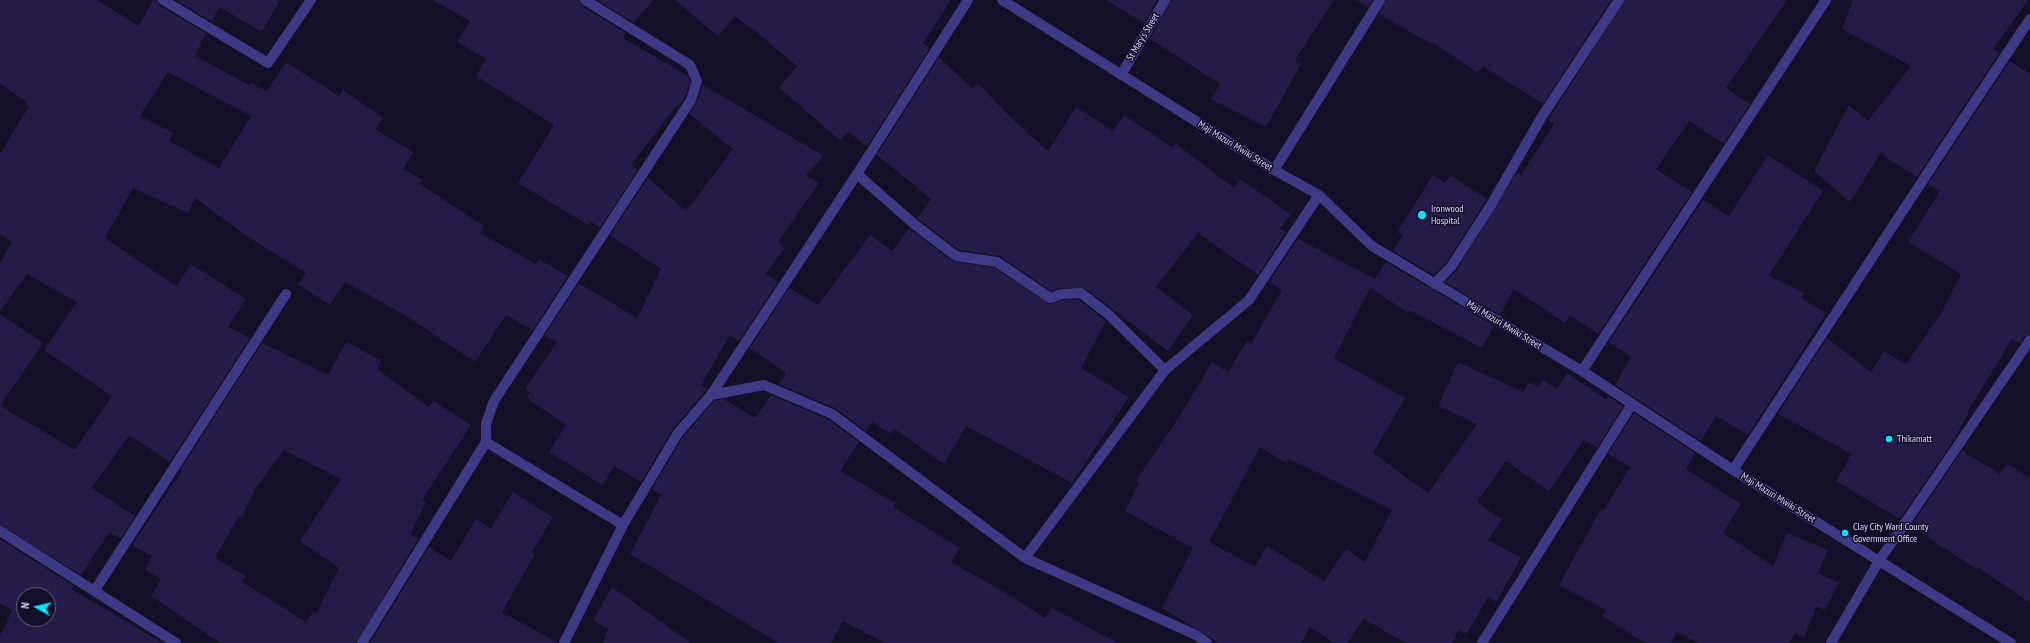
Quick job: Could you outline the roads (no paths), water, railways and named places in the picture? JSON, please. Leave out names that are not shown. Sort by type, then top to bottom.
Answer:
[{"type":"street","points":[[163,0],[268,63],[310,0]]},
{"type":"street","points":[[362,643],[486,442],[486,424],[494,401],[691,100],[697,81],[690,66],[586,0]]},
{"type":"street","points":[[565,643],[623,525],[678,433],[711,395],[857,174],[968,0]]},
{"type":"street","name":"Maji Mazuri Mwiki Street","points":[[1002,0],[1274,170],[1319,195],[1372,246],[1582,371],[1733,470],[2011,643]]},
{"type":"street","name":"St Mary's Street","points":[[1121,74],[1165,0]]},
{"type":"street","points":[[1274,170],[1380,0]]},
{"type":"street","points":[[1434,284],[1451,267],[1491,205],[1541,118],[1618,0]]},
{"type":"street","points":[[1582,371],[1826,0]]},
{"type":"street","points":[[1733,470],[1939,154],[2030,19]]},
{"type":"street","points":[[857,174],[914,224],[956,256],[997,262],[1050,298],[1062,294],[1081,293],[1108,314],[1165,370]]},
{"type":"street","points":[[1025,558],[1165,370],[1249,300],[1319,195]]},
{"type":"street","points":[[95,590],[286,294]]},
{"type":"street","points":[[1830,643],[1879,561],[2030,340]]},
{"type":"street","points":[[711,395],[764,386],[832,414],[1025,558],[1196,635],[1207,643]]},
{"type":"street","points":[[1482,643],[1632,404]]},
{"type":"street","points":[[486,442],[623,525]]},
{"type":"street","points":[[0,531],[95,590],[176,643]]},
{"type":"place","name":"Ironwood Hospital","points":[[1422,215]]},
{"type":"place","name":"Thikamatt","points":[[1889,439]]},
{"type":"place","name":"Clay City Ward County Government Office","points":[[1845,533]]}]
